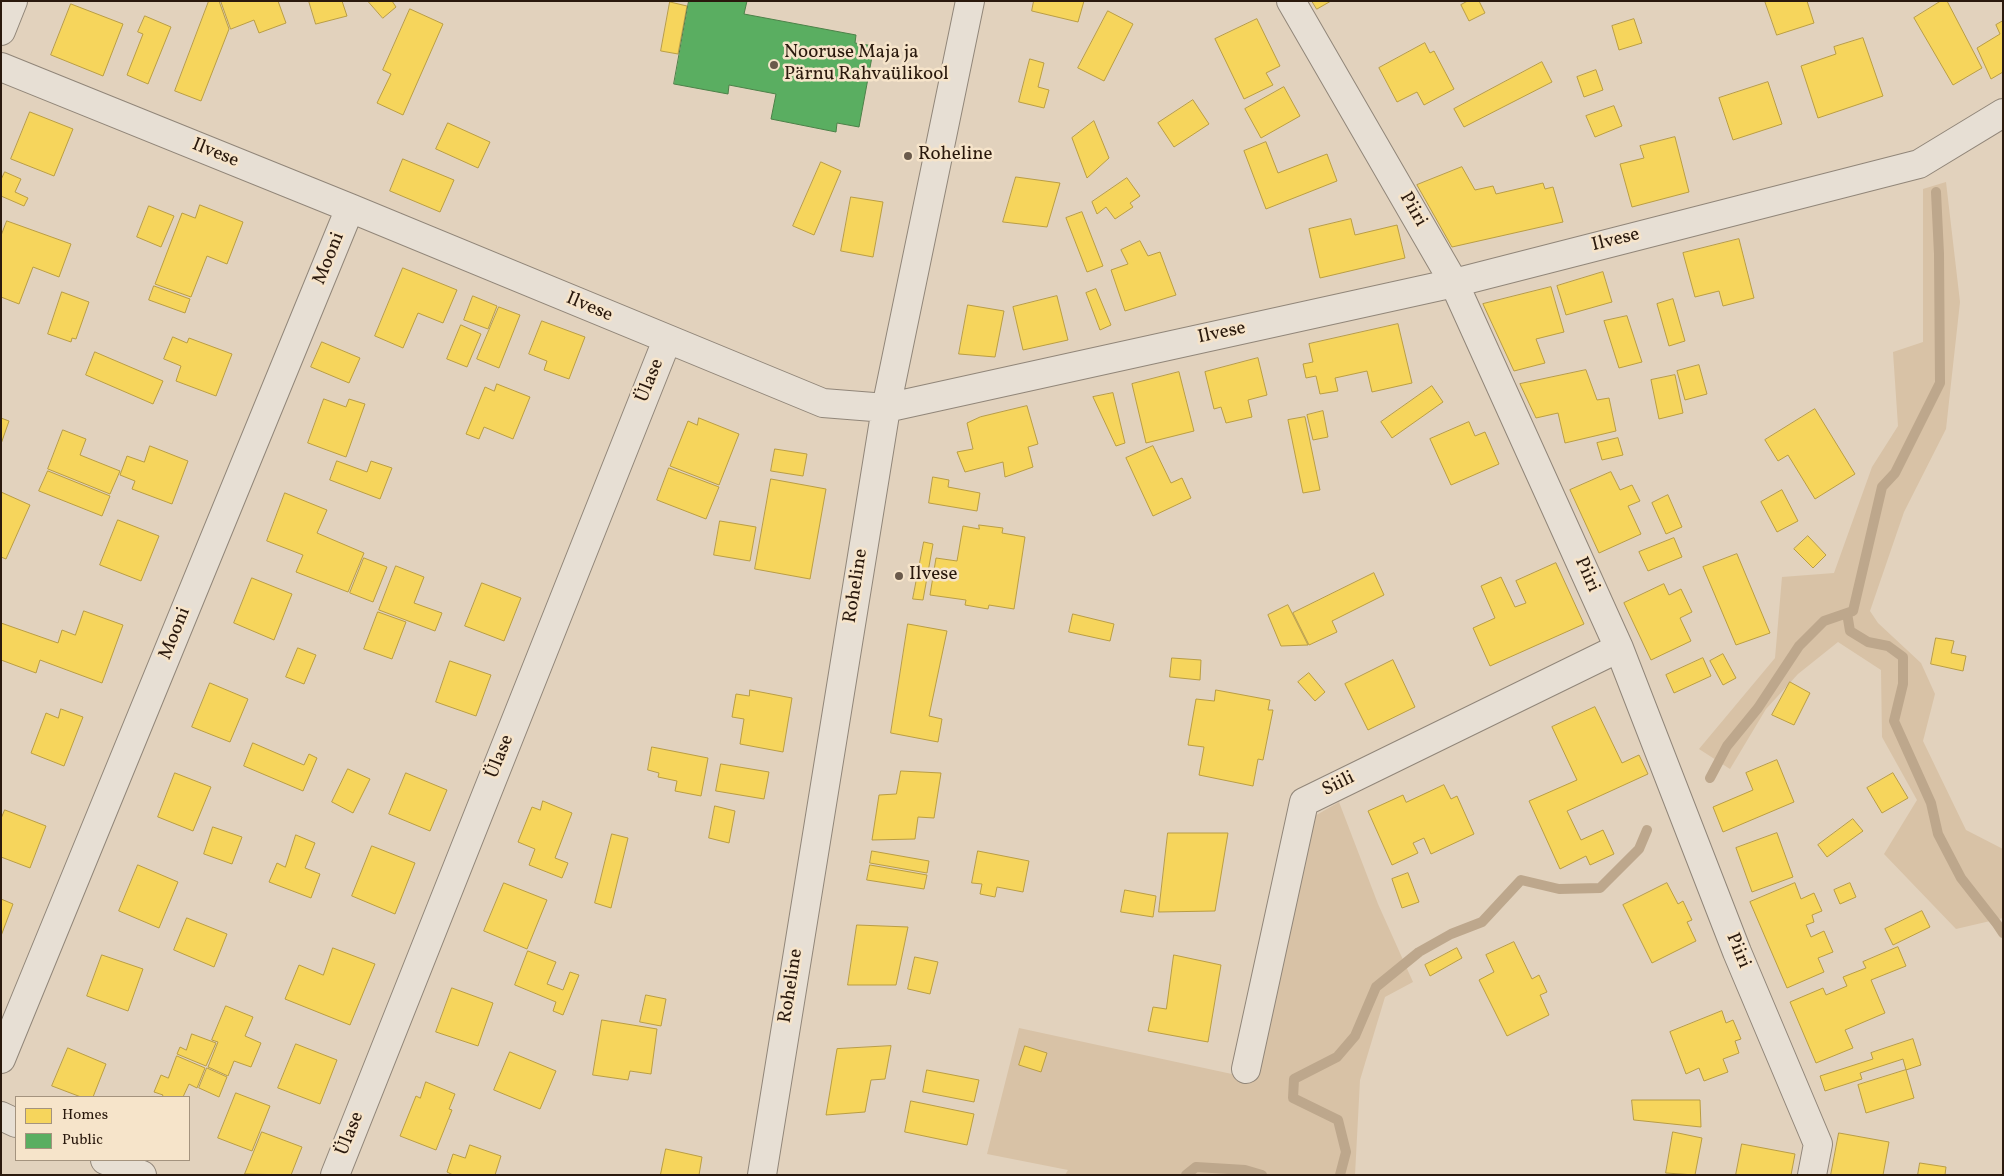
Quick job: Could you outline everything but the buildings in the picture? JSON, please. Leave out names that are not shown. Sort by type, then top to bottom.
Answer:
[{"type":"street","points":[[1,31],[13,1]]},
{"type":"street","name":"Roheline","points":[[762,1175],[886,408],[970,1]]},
{"type":"street","name":"Piiri","points":[[1291,1],[1454,282],[1619,648],[1737,952],[1818,1144],[1812,1175]]},
{"type":"street","name":"Ilvese","points":[[1,67],[824,403],[886,408],[1454,282],[1920,164],[2003,112]]},
{"type":"street","name":"Mooni","points":[[1,1059],[350,208]]},
{"type":"street","name":"Ülase","points":[[335,1175],[667,340]]},
{"type":"street","name":"Siili","points":[[1246,1069],[1304,802],[1619,648]]},
{"type":"street","points":[[1,1116],[15,1123]]},
{"type":"street","points":[[107,1161],[142,1175]]},
{"type":"shaded area","points":[[1946,182],[1960,302],[1946,429],[1904,512],[1870,611],[1878,623],[1921,663],[1935,694],[1923,741],[1966,830],[2003,849],[2003,918],[1956,929],[1884,854],[1917,800],[1882,737],[1881,670],[1838,642],[1798,674],[1766,709],[1730,769],[1699,749],[1775,658],[1782,577],[1834,573],[1872,467],[1898,426],[1893,352],[1923,342],[1923,189]]},
{"type":"shaded area","points":[[1339,802],[1378,904],[1413,982],[1385,997],[1360,1080],[1355,1175],[1065,1175],[1068,1170],[987,1154],[1019,1028],[1255,1079],[1313,817]]},
{"type":"waterway","points":[[1710,778],[1727,746],[1758,708],[1799,646],[1824,621],[1853,611],[1882,487],[1895,473],[1940,383],[1939,254],[1936,192]]},
{"type":"waterway","points":[[1847,613],[1850,631],[1868,642],[1888,646],[1903,657],[1903,684],[1894,721],[1931,803],[1938,834],[1961,878],[2003,933]]},
{"type":"waterway","points":[[1340,1175],[1346,1152],[1338,1120],[1293,1098],[1294,1079],[1337,1057],[1355,1036],[1376,987],[1419,952],[1451,934],[1482,922],[1521,880],[1559,889],[1600,888],[1639,849],[1647,830]]},
{"type":"waterway","points":[[1186,1175],[1196,1167],[1245,1170],[1262,1175]]},
{"type":"place","name":"Nooruse Maja ja Pärnu Rahvaülikool","points":[[774,65]]},
{"type":"place","name":"Roheline","points":[[908,156]]},
{"type":"place","name":"Ilvese","points":[[899,576]]}]
